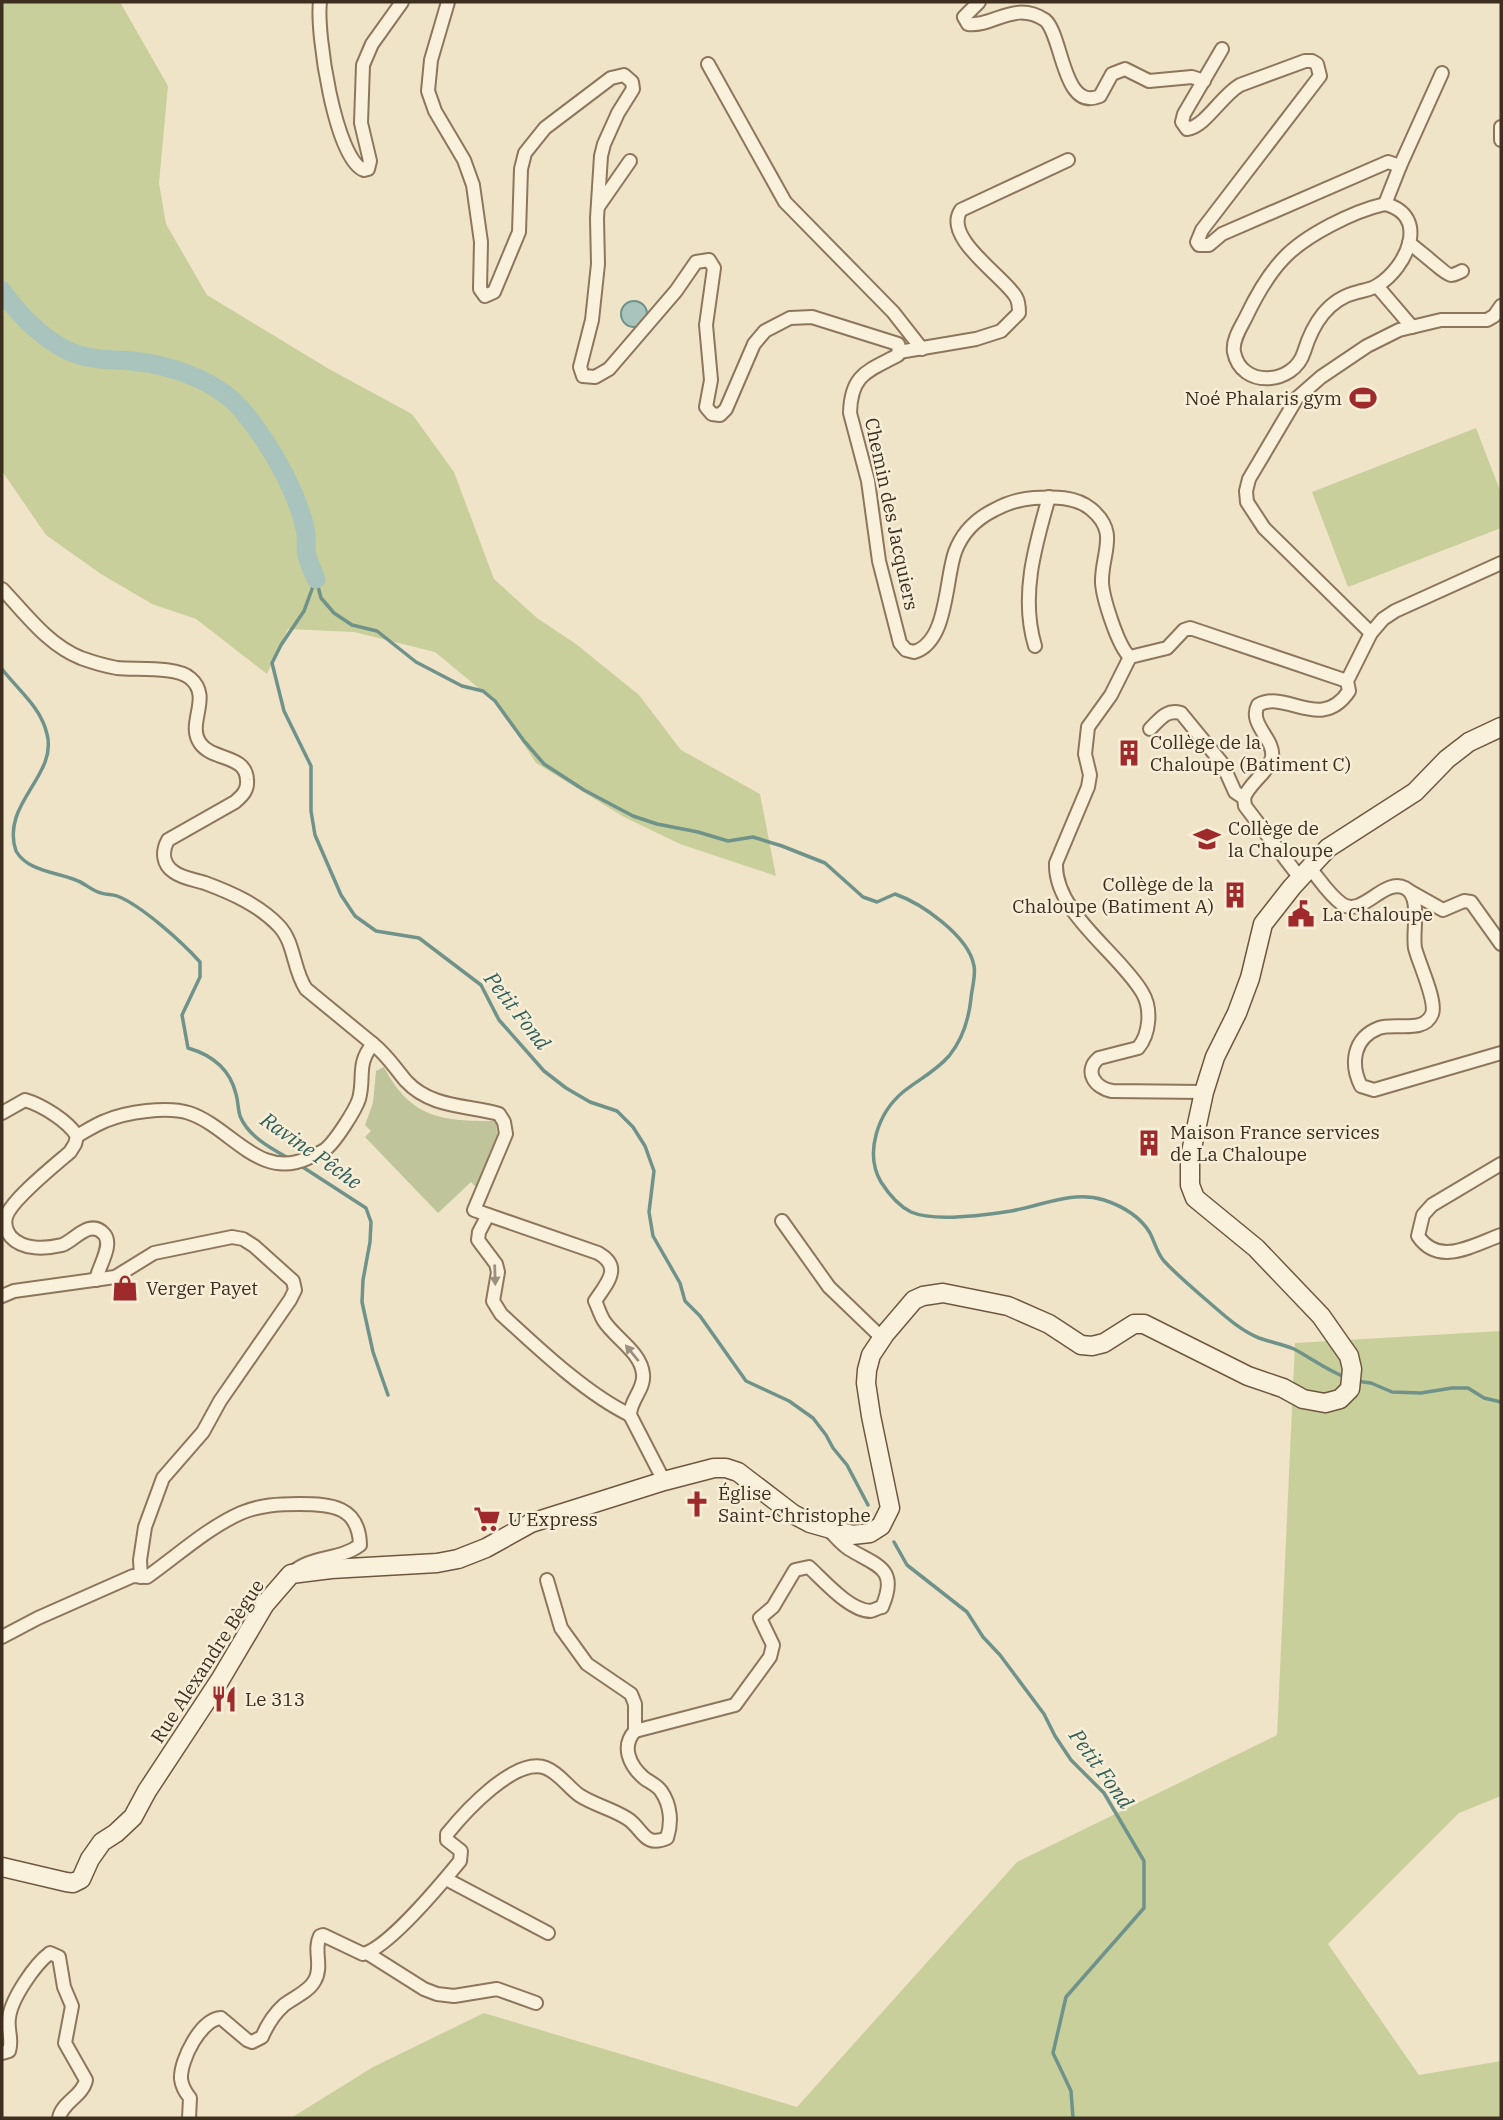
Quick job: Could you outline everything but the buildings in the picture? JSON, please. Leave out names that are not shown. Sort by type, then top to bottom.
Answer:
[{"type":"main road","points":[[1204,1092],[1215,1057],[1237,1013],[1250,978],[1263,924],[1328,848],[1415,792],[1447,759],[1469,742],[1501,727]]},
{"type":"main road","name":"Rue Alexandre Bègue","points":[[2,1867],[66,1882],[73,1883],[81,1879],[102,1842],[133,1817],[265,1604],[290,1574],[437,1563],[458,1559],[486,1548],[531,1523],[664,1480],[714,1468],[726,1468],[747,1478],[793,1514],[828,1529],[852,1535],[870,1533],[881,1526],[890,1508],[866,1383],[871,1355],[914,1300],[923,1296],[943,1293],[1024,1312],[1049,1324],[1081,1345],[1104,1343],[1134,1324],[1144,1324],[1248,1376],[1283,1388],[1303,1399],[1325,1403],[1340,1399],[1350,1389],[1352,1369],[1349,1356],[1341,1343],[1296,1287],[1256,1248],[1195,1198],[1190,1185],[1190,1157],[1204,1092]]},
{"type":"street","points":[[320,2],[321,50],[337,124],[347,152],[354,163],[364,170],[368,169],[370,161],[361,123],[363,65],[372,44],[402,2]]},
{"type":"street","points":[[448,2],[431,60],[428,91],[435,111],[464,160],[472,185],[481,242],[482,294],[487,296],[494,292],[519,232],[521,169],[525,153],[545,128],[611,78],[624,75],[632,82],[633,89],[604,144],[597,208],[598,264],[592,320],[580,367],[583,376],[595,377],[609,369],[676,291],[695,261],[709,260],[714,268],[706,325],[711,380],[706,407],[712,414],[720,415],[726,409],[754,344],[765,331],[790,318],[812,317],[892,341],[898,344],[899,352],[976,339],[1001,331],[1019,313],[1015,294],[973,252],[956,219],[961,210],[1068,160]]},
{"type":"street","points":[[979,2],[966,12],[964,17],[968,24],[975,25],[1016,9],[1035,13],[1047,21],[1055,34],[1068,79],[1076,91],[1085,97],[1100,96],[1112,74],[1125,69],[1149,81],[1192,77],[1204,81]]},
{"type":"street","points":[[1222,49],[1184,114],[1182,122],[1187,129],[1195,127],[1230,91],[1240,85],[1305,61],[1312,61],[1320,70],[1320,76],[1202,230],[1197,242],[1199,244],[1209,244],[1222,234],[1388,162],[1400,166]]},
{"type":"street","points":[[708,64],[785,202],[893,312],[922,349]]},
{"type":"street","points":[[1385,204],[1442,72]]},
{"type":"street","points":[[1501,127],[1501,141]]},
{"type":"street","points":[[597,208],[630,161]]},
{"type":"street","points":[[1385,204],[1395,207],[1407,216],[1411,227],[1409,243],[1403,259],[1377,286],[1340,299],[1323,314],[1297,366],[1287,373],[1261,379],[1249,375],[1240,366],[1234,351],[1236,335],[1260,289],[1284,257],[1311,236],[1367,208],[1385,204]]},
{"type":"street","points":[[1409,243],[1428,256],[1446,274],[1452,276],[1462,271]]},
{"type":"street","points":[[1377,286],[1412,327]]},
{"type":"street","points":[[1371,633],[1264,528],[1247,502],[1249,479],[1297,398],[1321,377],[1367,346],[1399,330],[1453,319],[1487,320],[1494,316],[1501,306]]},
{"type":"street","name":"Chemin des Jacquiers","points":[[899,352],[895,357],[873,366],[857,381],[850,413],[868,481],[879,561],[900,642],[906,650],[914,652],[926,645],[940,622],[955,553],[968,529],[979,519],[1009,502],[1049,497]]},
{"type":"street","points":[[1035,646],[1028,610],[1036,545],[1049,497],[1070,499],[1086,505],[1100,517],[1107,529],[1103,587],[1121,646],[1130,657]]},
{"type":"street","points":[[1501,563],[1383,619],[1371,633],[1347,681],[1349,691],[1343,700],[1333,707],[1308,709],[1271,701],[1258,705],[1255,711],[1257,720],[1273,753],[1271,761],[1244,798],[1245,806],[1305,873],[1344,906],[1354,907],[1394,886],[1404,887],[1443,910],[1464,901],[1471,902],[1501,944]]},
{"type":"street","points":[[2,589],[46,636],[83,659],[116,667],[172,672],[188,676],[197,686],[201,700],[196,729],[200,744],[208,751],[242,765],[247,774],[248,787],[243,796],[235,802],[168,840],[163,855],[166,864],[174,872],[227,891],[252,904],[280,926],[288,940],[299,980],[306,989],[386,1054],[407,1082],[426,1096],[454,1107],[499,1114],[506,1134],[474,1210],[608,1258],[611,1276],[595,1301],[604,1321],[638,1359],[643,1371],[643,1382],[630,1407],[630,1415],[664,1480]]},
{"type":"street","points":[[1204,1092],[1112,1091],[1097,1085],[1092,1072],[1095,1061],[1099,1058],[1138,1048],[1147,1030],[1147,1008],[1141,990],[1082,922],[1065,898],[1056,871],[1059,855],[1088,787],[1090,775],[1085,754],[1088,727],[1111,695],[1130,657],[1167,648],[1184,630],[1190,628],[1347,681]]},
{"type":"street","points":[[1150,729],[1165,714],[1172,711],[1181,713],[1222,763],[1235,792],[1244,798]]},
{"type":"street","points":[[1410,892],[1415,901],[1415,945],[1434,1005],[1426,1023],[1413,1027],[1379,1028],[1365,1037],[1356,1049],[1353,1063],[1361,1086],[1374,1090],[1501,1053]]},
{"type":"street","points":[[77,1136],[104,1121],[171,1109],[202,1119],[272,1164],[287,1165],[299,1162],[326,1150],[358,1101],[361,1065],[365,1053],[373,1044]]},
{"type":"street","points":[[2,1113],[24,1100],[34,1103],[72,1128],[77,1136],[70,1152],[13,1204],[6,1216],[5,1229],[13,1239],[33,1248],[62,1245],[83,1231],[100,1231],[108,1243],[96,1280]]},
{"type":"street","points":[[1501,1164],[1432,1205],[1423,1215],[1418,1236],[1431,1250],[1442,1252],[1455,1251],[1501,1235]]},
{"type":"street","points":[[488,1215],[478,1240],[496,1264],[498,1272],[493,1301],[501,1314],[590,1390],[630,1415]]},
{"type":"street","points":[[782,1221],[829,1287],[882,1338]]},
{"type":"street","points":[[2,1296],[15,1291],[115,1277],[154,1253],[232,1237],[243,1239],[254,1246],[293,1280],[295,1290],[220,1401],[203,1432],[163,1478],[145,1527],[140,1560],[141,1577]]},
{"type":"street","points":[[2,1637],[133,1576],[147,1577],[218,1525],[242,1513],[273,1504],[328,1504],[338,1507],[354,1520],[360,1532],[360,1545],[352,1552],[301,1564],[290,1574]]},
{"type":"street","points":[[367,1953],[415,1914],[460,1861],[461,1851],[447,1840],[447,1834],[484,1793],[500,1781],[530,1768],[544,1767],[555,1773],[580,1795],[630,1820],[647,1839],[658,1842],[667,1838],[671,1826],[669,1808],[660,1789],[642,1777],[631,1762],[627,1748],[628,1738],[635,1731],[735,1705],[770,1657],[773,1645],[760,1618],[773,1607],[795,1570],[809,1567],[843,1599],[855,1606],[871,1611],[882,1606],[888,1593],[888,1576],[878,1563],[847,1547],[828,1529]]},
{"type":"street","points":[[547,1580],[561,1628],[587,1664],[631,1694],[635,1704],[635,1731]]},
{"type":"street","points":[[446,1879],[548,1933]]},
{"type":"street","points":[[189,2118],[190,2098],[183,2090],[181,2076],[185,2061],[201,2029],[214,2018],[221,2018],[247,2040],[252,2042],[262,2037],[283,2006],[316,1980],[317,1942],[323,1935],[367,1953],[424,1989],[437,1994],[454,1996],[497,1989],[536,2003]]},
{"type":"street","points":[[2,2053],[9,2051],[12,2043],[8,2027],[14,2000],[43,1959],[50,1954],[59,1957],[64,1987],[72,2006],[65,2043],[86,2080],[85,2087],[60,2112],[59,2118]]},
{"type":"green space","points":[[2,2],[120,2],[168,86],[159,183],[166,224],[207,295],[329,369],[412,414],[454,472],[494,579],[537,618],[576,644],[639,695],[681,750],[760,794],[776,876],[680,844],[624,817],[536,763],[498,704],[435,652],[354,632],[288,629],[267,674],[196,619],[152,604],[101,574],[46,535],[2,471]]},
{"type":"green space","points":[[1476,428],[1501,493],[1501,528],[1348,587],[1312,492]]},
{"type":"green space","points":[[384,1067],[405,1097],[430,1114],[460,1120],[496,1121],[497,1135],[489,1154],[492,1156],[477,1188],[471,1182],[438,1213],[365,1137],[371,1131],[365,1125],[373,1103],[376,1071]]},
{"type":"green space","points":[[1501,1331],[1501,1796],[1459,1813],[1328,1944],[1419,2075],[1501,2061],[1501,2118],[291,2118],[373,2067],[484,2013],[797,2107],[1017,1862],[1277,1735],[1295,1343]]},
{"type":"water","points":[[634,301],[643,305],[647,314],[643,323],[634,327],[625,323],[621,314],[625,305]]},
{"type":"waterway","points":[[2,291],[36,329],[68,351],[92,358],[126,360],[177,370],[206,382],[231,399],[262,437],[281,468],[302,517],[306,549],[316,579]]},
{"type":"waterway","points":[[316,579],[321,598],[334,613],[352,625],[377,631],[416,662],[462,686],[483,691],[495,701],[544,764],[584,790],[633,816],[657,824],[728,841],[753,837],[782,846],[825,863],[863,897],[877,902],[895,894],[906,898],[954,932],[970,955],[974,970],[970,1006],[964,1028],[954,1050],[944,1061],[894,1101],[876,1134],[876,1171],[890,1195],[902,1206],[921,1215],[946,1217],[1011,1211],[1068,1198],[1092,1197],[1111,1202],[1130,1212],[1141,1222],[1150,1233],[1164,1261],[1234,1323],[1259,1338],[1294,1349],[1345,1377]]},
{"type":"waterway","name":"Petit Fond","points":[[315,581],[304,611],[272,663],[284,711],[311,766],[311,811],[315,835],[341,895],[355,916],[376,931],[419,938],[481,985],[499,1020],[544,1071],[590,1102],[617,1111],[633,1127],[645,1146],[654,1171],[649,1212],[653,1236],[680,1283],[685,1301],[700,1316],[746,1381],[789,1401],[813,1418],[847,1465],[868,1505]]},
{"type":"waterway","name":"Ravine Pêche","points":[[2,669],[40,715],[47,734],[45,763],[16,819],[13,834],[16,851],[21,858],[36,867],[78,881],[98,892],[115,895],[138,907],[200,962],[200,977],[182,1015],[188,1048],[212,1059],[225,1070],[237,1097],[240,1116],[248,1130],[260,1141],[288,1158]]},
{"type":"waterway","name":"Ravine Pêche","points":[[298,1164],[366,1208],[371,1222],[362,1302],[373,1352],[388,1395]]},
{"type":"waterway","points":[[1355,1381],[1371,1383],[1392,1392],[1421,1393],[1468,1388],[1484,1398],[1501,1402]]},
{"type":"waterway","name":"Petit Fond","points":[[894,1542],[907,1565],[967,1612],[983,1637],[1000,1655],[1044,1714],[1071,1760],[1104,1793],[1144,1861],[1144,1908],[1066,1997],[1053,2053],[1071,2091],[1073,2118]]},
{"type":"place","name":"Noé Phalaris gym","points":[[1363,398]]},
{"type":"place","name":"Collège de la Chaloupe (Batiment C)","points":[[1129,753]]},
{"type":"place","name":"Collège de la Chaloupe","points":[[1207,839]]},
{"type":"place","name":"Collège de la Chaloupe (Batiment A)","points":[[1235,895]]},
{"type":"place","name":"La Chaloupe","points":[[1301,914]]},
{"type":"place","name":"Maison France services de La Chaloupe","points":[[1149,1143]]},
{"type":"place","name":"Verger Payet","points":[[125,1288]]},
{"type":"place","name":"Église Saint-Christophe","points":[[697,1504]]},
{"type":"place","name":"U Express","points":[[487,1519]]},
{"type":"place","name":"Le 313","points":[[224,1699]]}]
